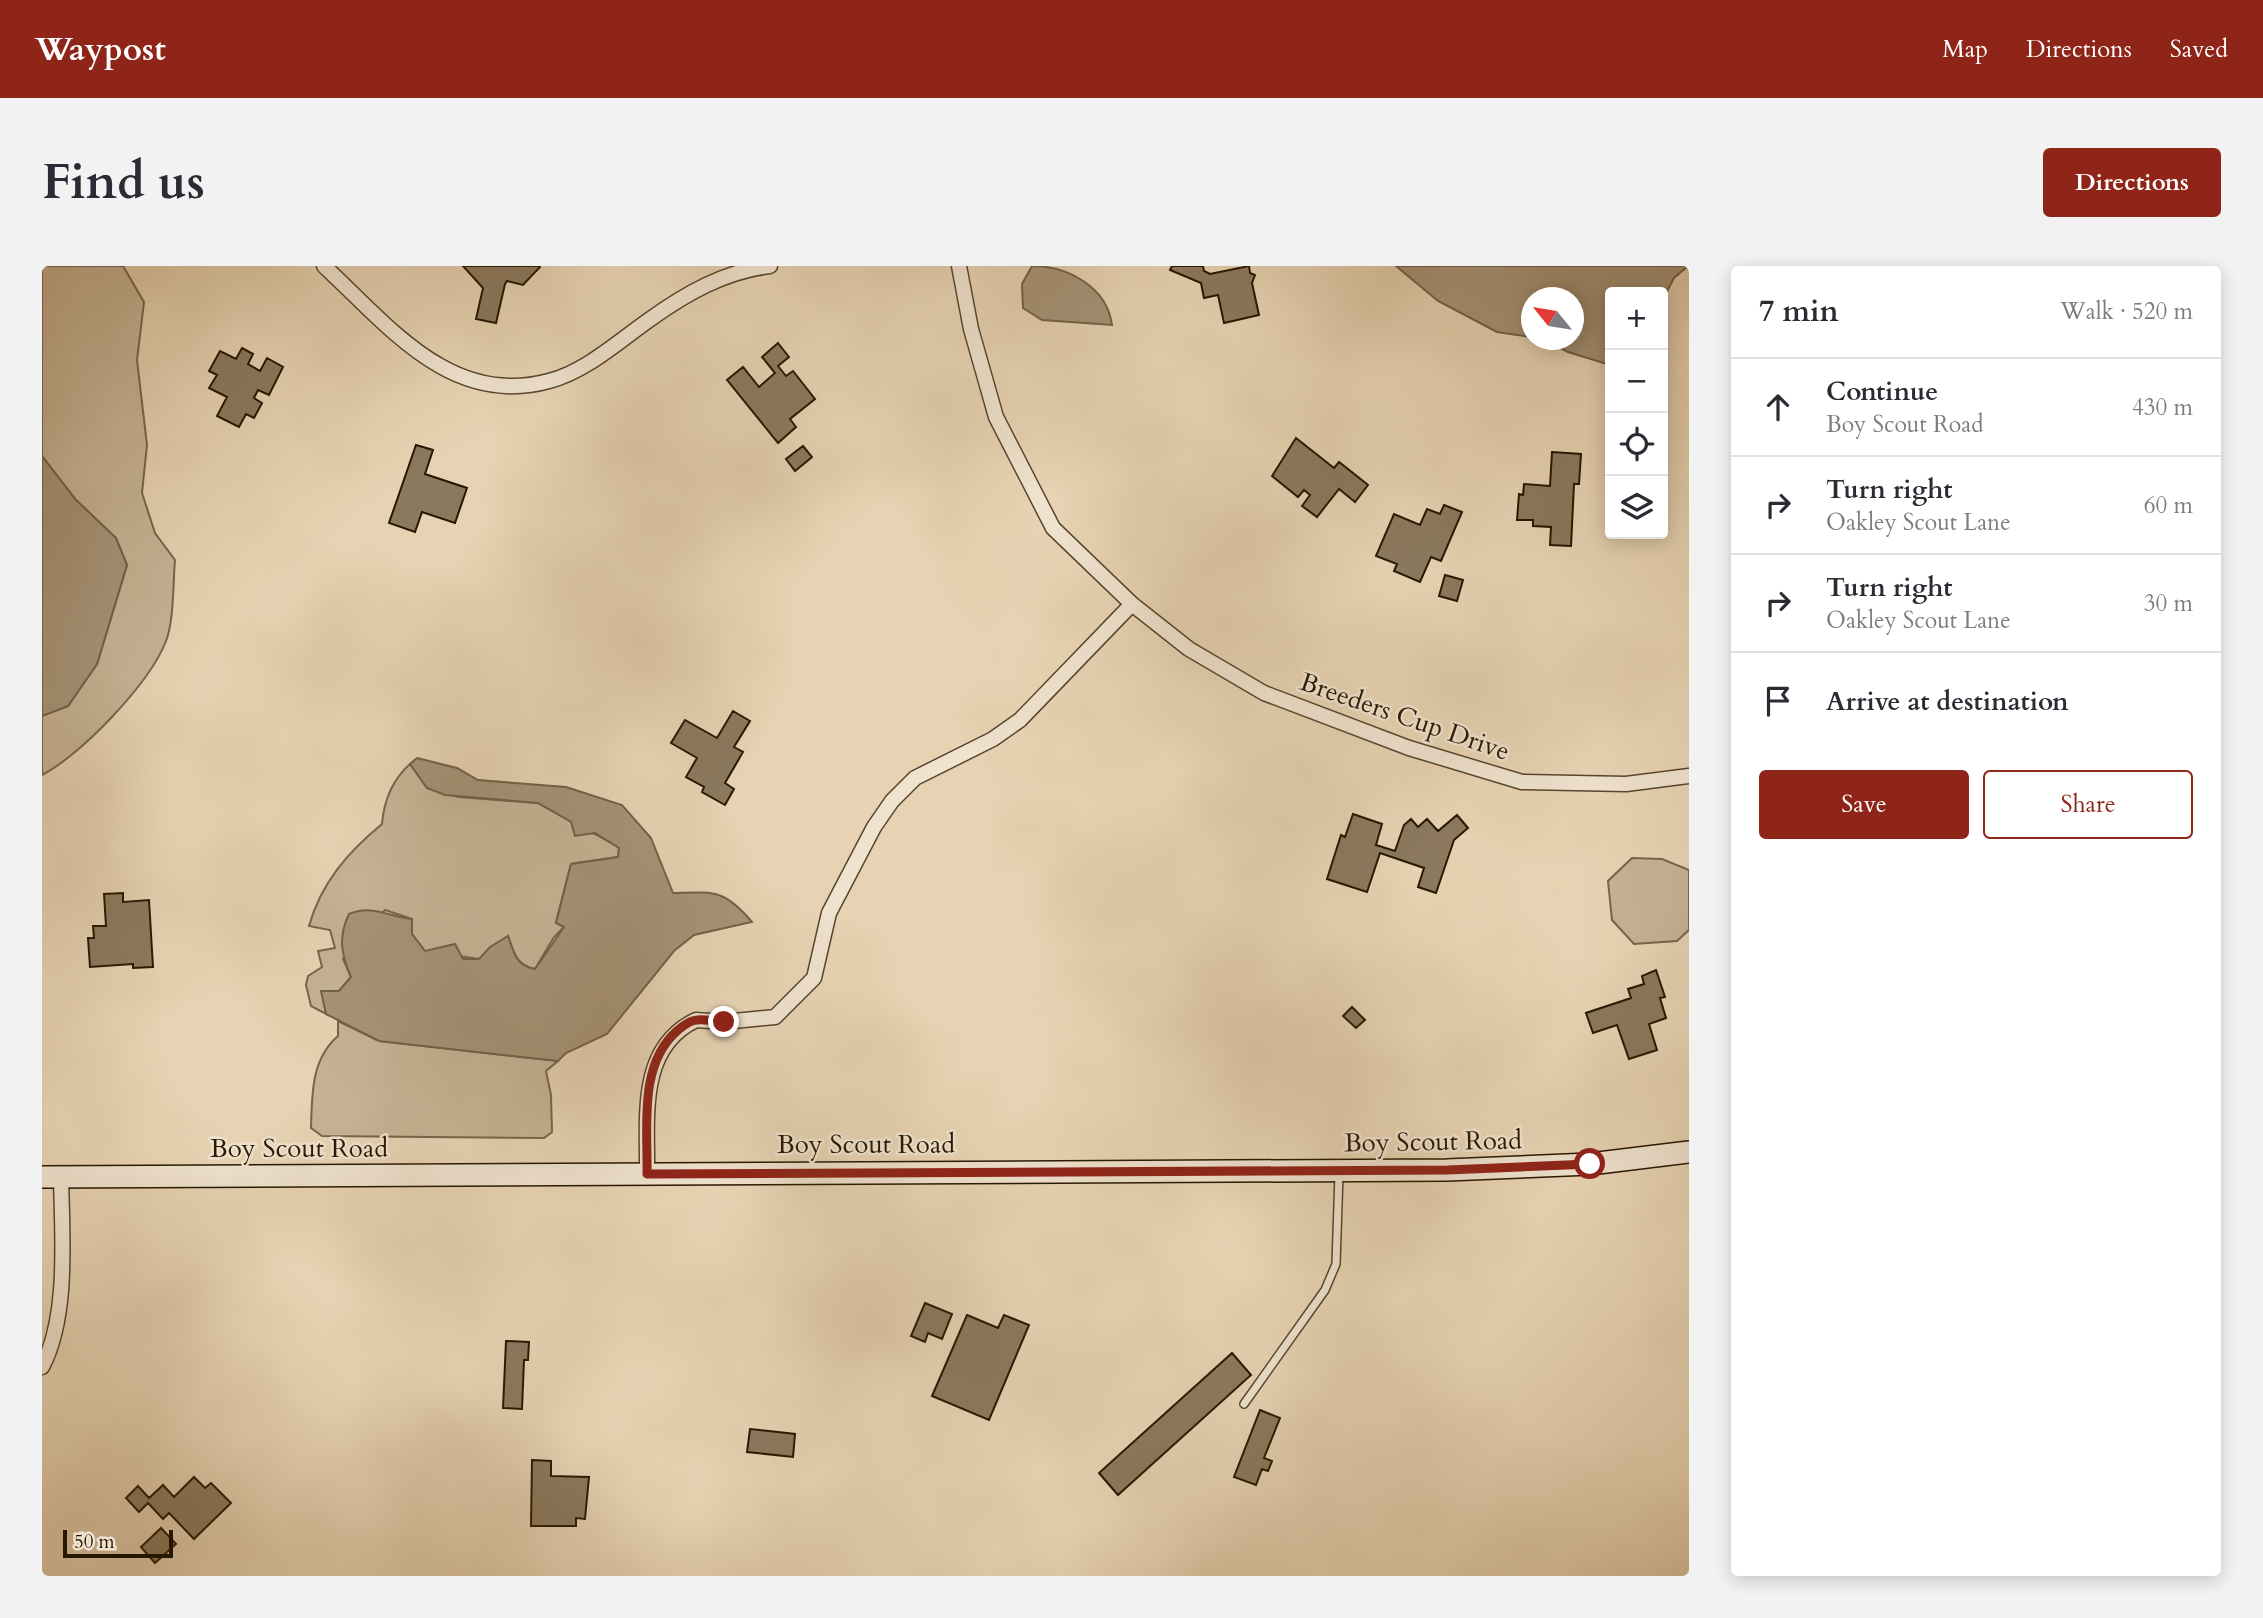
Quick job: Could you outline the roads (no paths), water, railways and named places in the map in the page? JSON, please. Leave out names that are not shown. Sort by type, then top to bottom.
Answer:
[{"type":"street","points":[[324,266],[427,359],[463,380],[504,388],[551,381],[587,363],[695,290],[737,272],[770,266]]},
{"type":"street","name":"Breeders Cup Drive","points":[[959,266],[971,328],[996,417],[1053,528],[1132,604],[1188,649],[1264,693],[1409,748],[1522,782],[1626,784],[1689,776]]},
{"type":"street","points":[[647,1174],[651,1076],[668,1040],[696,1020],[724,1022],[775,1017],[814,978],[829,913],[874,827],[891,801],[915,778],[985,743],[1020,720],[1132,604]]},
{"type":"street","name":"Boy Scout Road","points":[[52,1177],[1339,1170],[1561,1166],[1689,1152]]},
{"type":"street","points":[[42,1367],[54,1344],[61,1269],[52,1177]]},
{"type":"lane","points":[[1244,1404],[1325,1290],[1336,1264],[1339,1170]]}]
